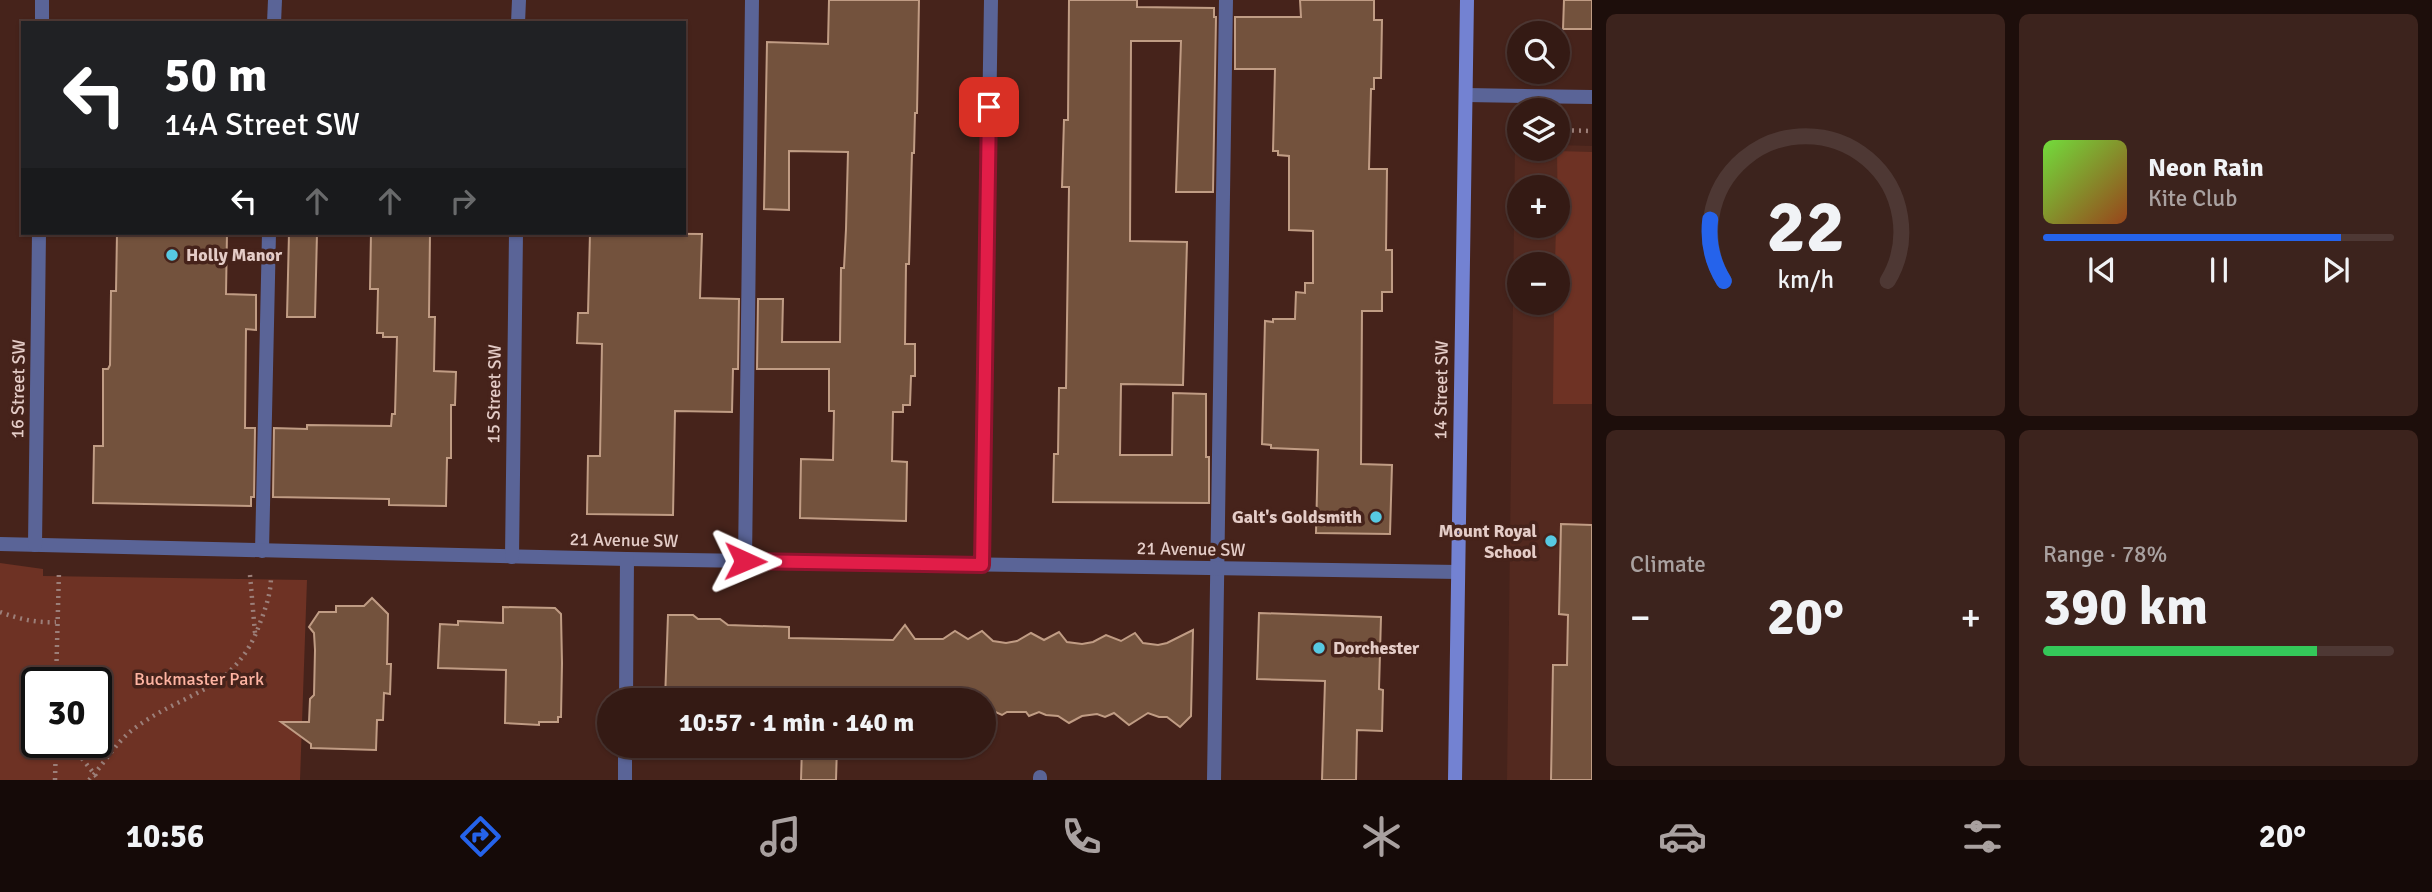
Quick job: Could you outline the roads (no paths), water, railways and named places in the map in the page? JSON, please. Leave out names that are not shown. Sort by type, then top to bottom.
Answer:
[{"type":"main road","name":"14 Street SW","points":[[1455,780],[1467,0]]},
{"type":"street","points":[[42,0],[42,21]]},
{"type":"street","points":[[274,21],[275,0]]},
{"type":"street","points":[[518,21],[519,0]]},
{"type":"street","points":[[745,561],[752,0]]},
{"type":"street","points":[[982,565],[991,0]]},
{"type":"street","points":[[1214,780],[1226,0]]},
{"type":"street","points":[[1466,94],[1592,97]]},
{"type":"street","name":"16 Street SW","points":[[35,545],[39,235]]},
{"type":"street","points":[[262,551],[269,235]]},
{"type":"street","name":"15 Street SW","points":[[512,557],[516,235]]},
{"type":"street","name":"21 Avenue SW","points":[[0,544],[512,557],[1458,572]]},
{"type":"street","points":[[625,688],[627,559]]},
{"type":"street","points":[[625,758],[625,780]]},
{"type":"place","name":"Holly Manor","points":[[172,255]]},
{"type":"place","name":"Galt's Goldsmith","points":[[1376,517]]},
{"type":"place","name":"Mount Royal School","points":[[1551,541]]},
{"type":"place","name":"Dorchester","points":[[1319,648]]},
{"type":"park label","name":"Buckmaster Park","points":[[199,679]]}]
